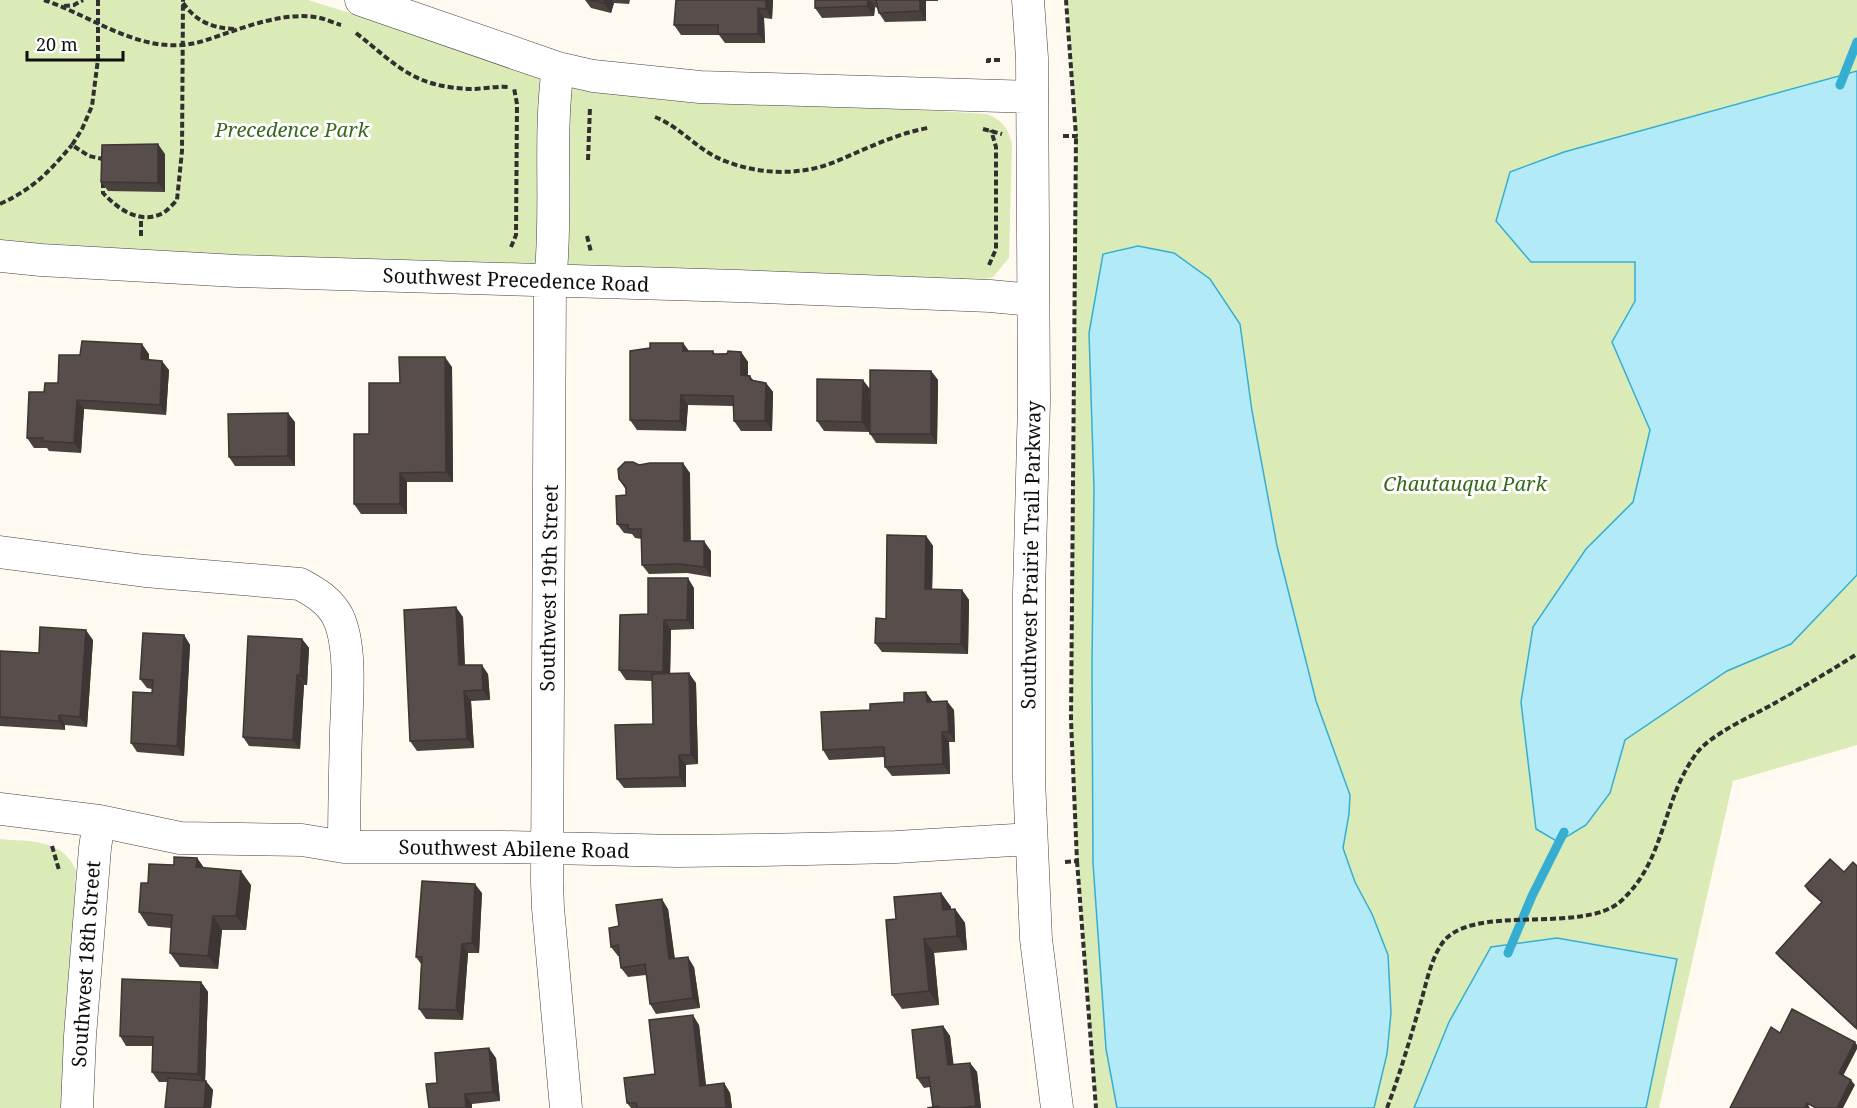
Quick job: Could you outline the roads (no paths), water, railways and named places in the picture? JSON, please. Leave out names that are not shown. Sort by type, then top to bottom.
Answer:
[{"type":"street","points":[[361,0],[558,68],[593,76],[700,87],[1032,97]]},
{"type":"street","name":"Southwest Prairie Trail Parkway","points":[[1028,0],[1032,58],[1034,402],[1029,592],[1031,852],[1036,939],[1057,1108]]},
{"type":"street","name":"Southwest 19th Street","points":[[558,68],[554,97],[554,245],[550,282],[548,908],[566,1108]]},
{"type":"street","name":"Southwest Precedence Road","points":[[0,256],[237,271],[737,286],[990,296],[1032,300]]},
{"type":"street","points":[[0,552],[146,571],[300,584],[316,592],[338,617],[348,669],[344,847]]},
{"type":"street","name":"Southwest Abilene Road","points":[[0,808],[99,821],[180,838],[302,840],[344,847],[677,851],[896,847],[1031,852]]},
{"type":"street","name":"Southwest 18th Street","points":[[77,1108],[94,848],[99,821]]},
{"type":"water","points":[[1857,71],[1857,575],[1791,644],[1727,671],[1625,740],[1610,793],[1586,825],[1558,842],[1536,829],[1521,702],[1533,627],[1586,549],[1633,502],[1650,430],[1612,342],[1635,301],[1635,262],[1531,262],[1496,221],[1510,172],[1564,152]]},
{"type":"water","points":[[1138,246],[1174,253],[1210,279],[1240,324],[1252,411],[1277,546],[1316,701],[1350,795],[1343,848],[1355,882],[1372,914],[1388,955],[1391,1013],[1387,1054],[1374,1108],[1117,1108],[1106,1049],[1093,863],[1094,488],[1089,333],[1103,254]]},
{"type":"water","points":[[1557,938],[1677,959],[1646,1108],[1414,1108],[1449,1022],[1491,947]]},
{"type":"waterway","points":[[1840,85],[1857,42]]},
{"type":"waterway","points":[[1508,953],[1532,896],[1564,832]]},
{"type":"park label","name":"Precedence Park","points":[[292,130]]},
{"type":"park label","name":"Chautauqua Park","points":[[1465,484]]}]
